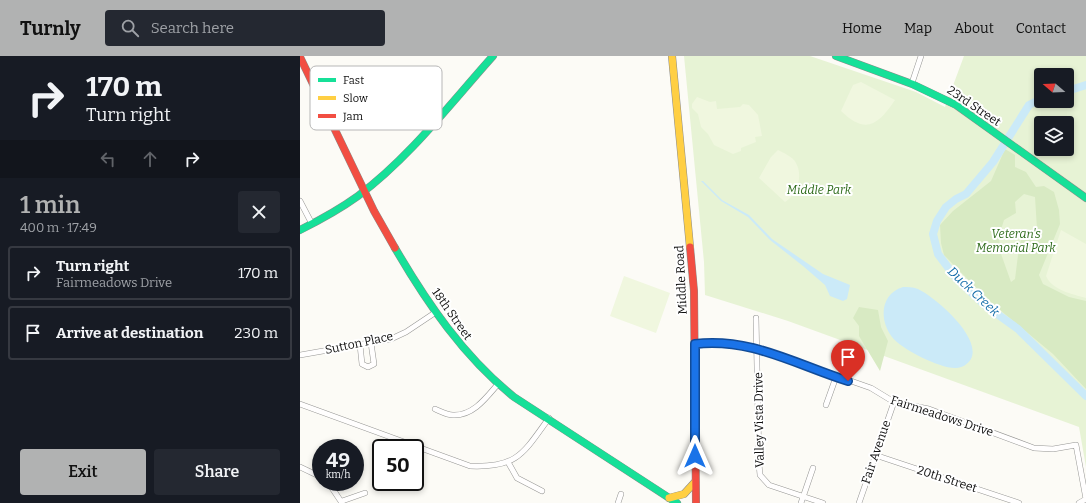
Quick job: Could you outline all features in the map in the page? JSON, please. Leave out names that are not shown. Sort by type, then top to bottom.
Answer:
[{"type":"street","points":[[442,113],[493,56]]},
{"type":"street","name":"Middle Road","points":[[672,56],[693,270],[696,503]]},
{"type":"street","name":"23rd Street","points":[[836,56],[912,83],[951,102],[1086,198]]},
{"type":"street","points":[[912,83],[922,56]]},
{"type":"street","name":"18th Street","points":[[300,57],[310,78]]},
{"type":"street","name":"18th Street","points":[[335,130],[365,192],[396,248],[436,312],[472,358],[498,384],[677,503]]},
{"type":"street","points":[[300,230],[365,192],[405,155],[427,130]]},
{"type":"street","points":[[300,201],[312,224]]},
{"type":"street","name":"Sutton Place","points":[[300,355],[391,339],[404,333],[436,312]]},
{"type":"street","name":"Valley Vista Drive","points":[[756,318],[760,475],[769,485],[823,503]]},
{"type":"street","points":[[360,345],[362,364],[368,367],[374,364],[370,343]]},
{"type":"street","name":"Fairmeadows Drive","points":[[695,344],[734,344],[757,348],[836,377],[871,388],[894,402],[929,409],[1034,448],[1042,449],[1076,445],[1086,499]]},
{"type":"street","points":[[826,405],[836,377]]},
{"type":"street","points":[[435,409],[451,416],[461,414],[473,409],[483,401],[498,384]]},
{"type":"street","name":"Fair Avenue","points":[[859,503],[894,402]]},
{"type":"street","points":[[300,404],[470,466],[489,467],[515,459],[526,450],[549,418]]},
{"type":"street","name":"20th Street","points":[[875,455],[1019,503]]},
{"type":"street","points":[[508,462],[517,478],[542,491]]},
{"type":"street","points":[[300,467],[312,472]]},
{"type":"street","points":[[801,503],[813,468]]},
{"type":"street","points":[[669,498],[683,496],[688,493],[695,482]]},
{"type":"street","points":[[334,491],[342,502],[365,493]]},
{"type":"street","points":[[618,503],[621,494]]},
{"type":"street","points":[[1079,503],[1086,499]]},
{"type":"green space","name":"Middle Park","points":[[684,56],[810,56],[916,92],[945,107],[964,56],[1086,56],[1086,467],[1079,427],[788,321],[705,295],[704,262]]},
{"type":"green space","points":[[861,82],[895,100],[883,116],[877,121],[865,125],[858,123],[841,111],[853,85]]},
{"type":"green space","points":[[697,97],[710,102],[716,101],[717,109],[740,107],[743,104],[749,105],[758,115],[762,136],[755,137],[756,142],[741,148],[741,151],[733,154],[714,145],[708,134],[701,127],[698,114],[692,108],[692,104]]},
{"type":"green space","points":[[1005,149],[1015,155],[1015,167],[1026,172],[1036,187],[1044,186],[1054,192],[1059,210],[1060,224],[1039,275],[1043,284],[1069,297],[1086,301],[1086,389],[1053,354],[988,300],[944,255],[941,243],[940,225],[953,211],[991,181]],"holes":[[[1024,194],[1035,197],[1037,229],[1032,235],[1022,237],[1019,247],[1015,279],[1011,282],[1000,251],[999,236],[1004,220],[1016,213],[1015,202]]]},
{"type":"green space","points":[[778,150],[788,155],[795,161],[799,173],[796,189],[785,202],[759,178],[771,157]]},
{"type":"green space","points":[[1061,230],[1086,244],[1086,298],[1058,288],[1049,281],[1046,276]]},
{"type":"green space","points":[[624,276],[670,293],[656,333],[610,316]]},
{"type":"green space","points":[[859,307],[878,310],[881,327],[888,341],[880,371],[859,336],[859,326],[853,318]]},
{"type":"water","points":[[701,181],[703,181],[722,200],[749,215],[772,239],[823,274],[850,285],[847,299],[843,301],[830,296],[825,285],[770,240],[748,217],[721,201]]},
{"type":"water","points":[[903,287],[916,288],[926,293],[945,309],[964,329],[973,350],[971,359],[967,364],[956,368],[932,362],[904,347],[892,337],[885,323],[884,308],[890,295],[895,290]]},
{"type":"waterway","name":"Duck Creek","points":[[1074,89],[1086,85]]},
{"type":"waterway","name":"Duck Creek","points":[[1034,102],[1029,105],[993,162],[966,194],[956,199],[946,207],[937,221],[933,234],[938,254],[956,278],[986,306],[1018,329],[1086,396]]},
{"type":"traffic: fast","points":[[442,114],[493,56]]},
{"type":"traffic: fast","points":[[836,56],[912,84],[956,105],[1086,198]]},
{"type":"traffic: fast","points":[[300,230],[358,196],[377,181],[428,130]]},
{"type":"traffic: fast","points":[[395,248],[420,289],[448,328],[479,365],[496,381],[514,397],[677,503]]},
{"type":"traffic: slow","points":[[672,56],[690,247]]},
{"type":"traffic: slow","points":[[669,498],[684,494],[695,482]]},
{"type":"traffic: jam","points":[[300,57],[310,78]]},
{"type":"traffic: jam","points":[[335,130],[374,211],[395,248]]},
{"type":"traffic: jam","points":[[690,247],[694,291],[696,503]]},
{"type":"route","points":[[695,456],[695,344],[734,344],[757,348],[848,381]]},
{"type":"park label","name":"Veteran's Memorial Park","points":[[1016,241]]}]
